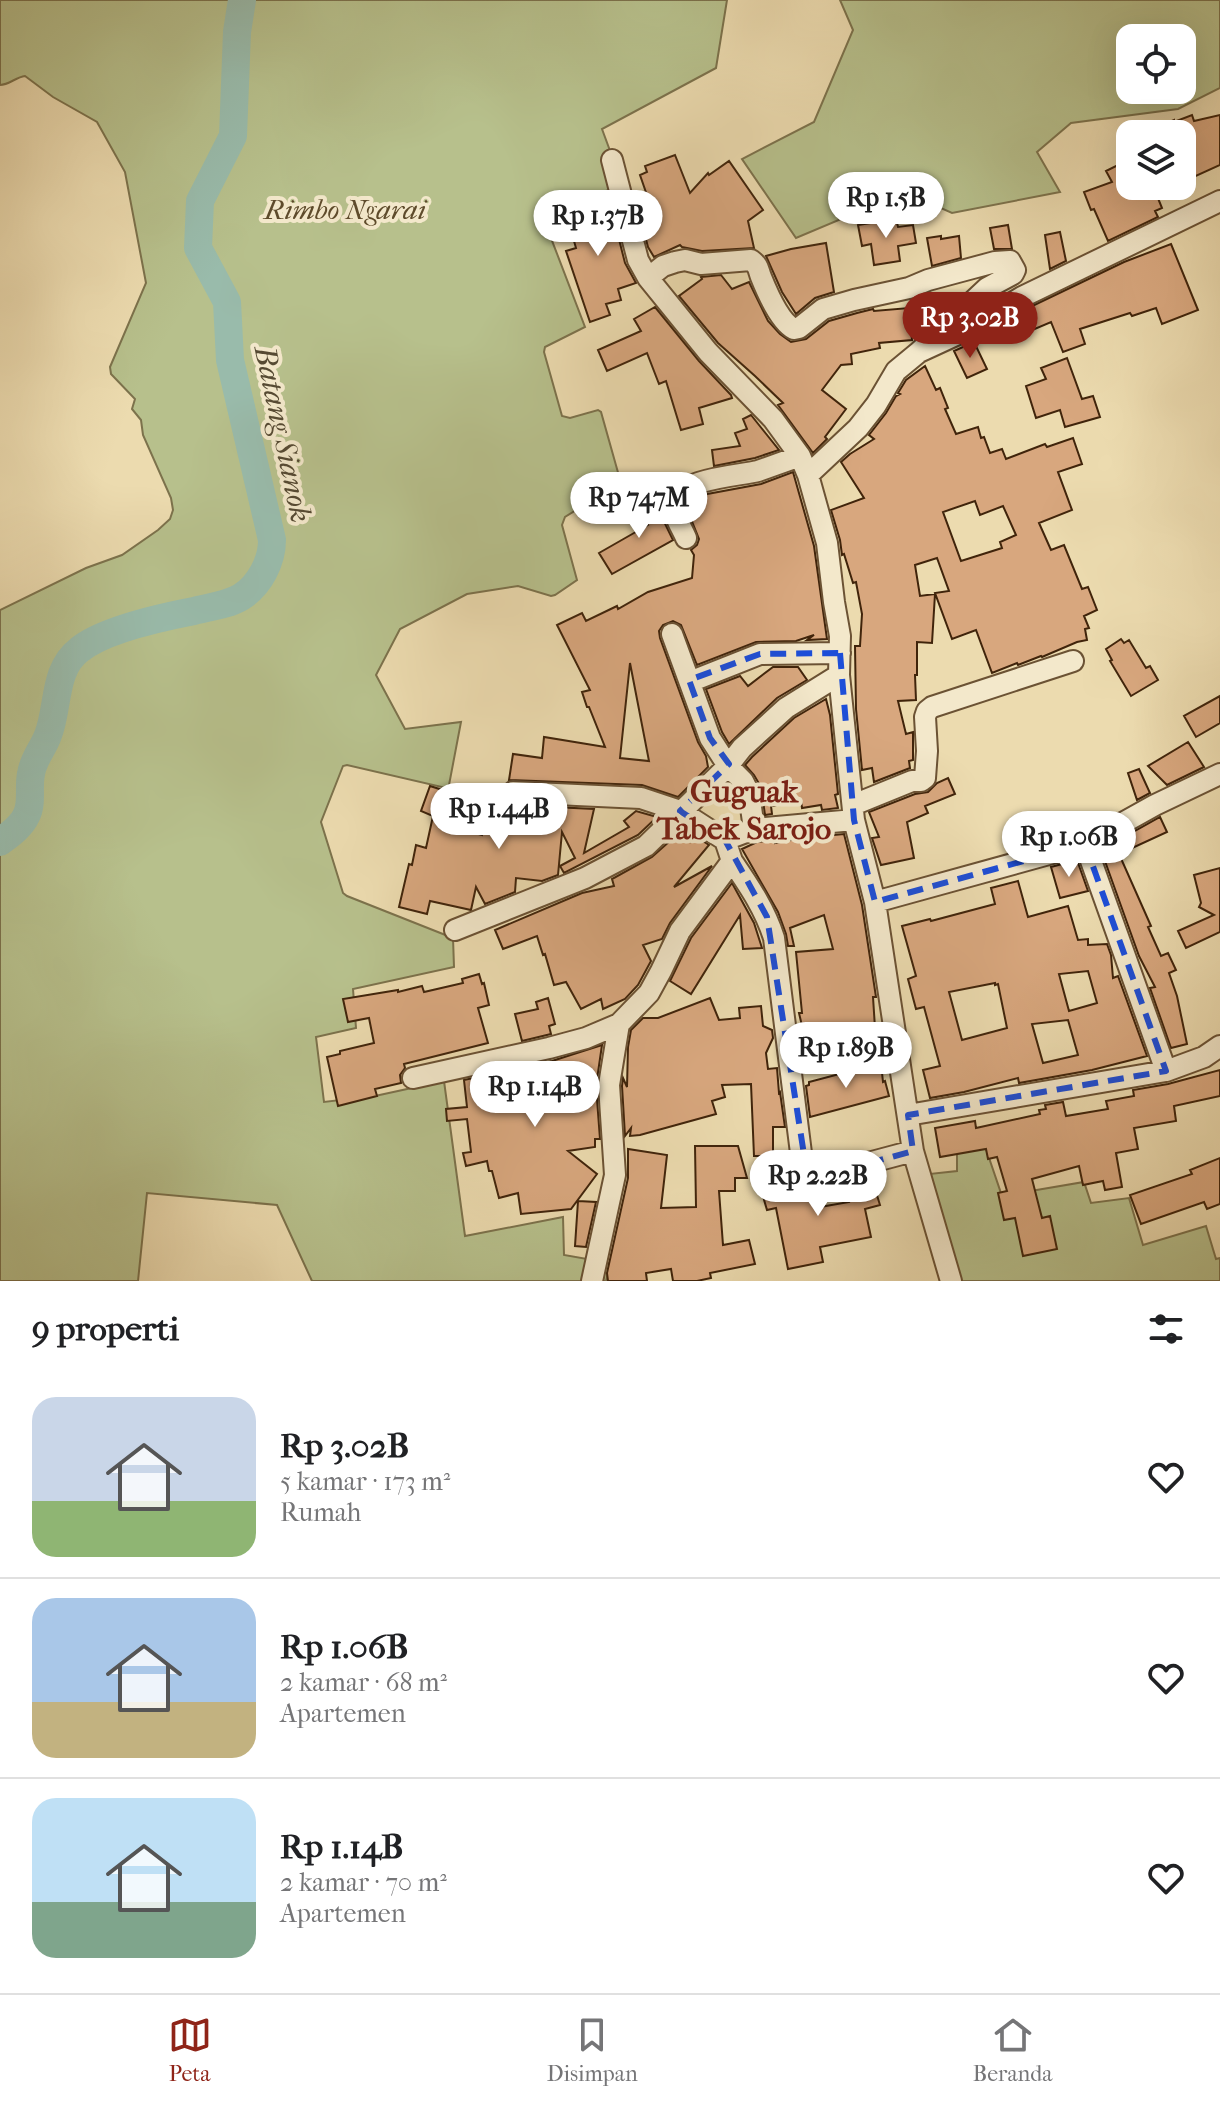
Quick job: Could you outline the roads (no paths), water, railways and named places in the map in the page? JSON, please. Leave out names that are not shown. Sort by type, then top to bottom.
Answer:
[{"type":"street","points":[[612,160],[638,260],[648,278],[708,352],[773,419],[804,466],[827,543],[840,636],[839,675],[853,813],[875,902],[913,1151],[951,1281]]},
{"type":"street","points":[[919,352],[971,328],[1022,297],[1220,201]]},
{"type":"street","points":[[648,278],[663,266],[685,260],[701,264],[751,260],[758,265],[784,321],[794,329],[823,309],[909,288],[995,262],[1010,261],[1022,297]]},
{"type":"street","points":[[686,538],[674,504],[684,490],[711,478],[804,466],[858,428],[896,371],[987,288],[1013,274]]},
{"type":"street","points":[[672,634],[710,738],[749,793],[754,829]]},
{"type":"street","points":[[689,680],[760,654],[840,653]]},
{"type":"street","points":[[725,840],[754,829],[853,813],[912,781],[921,781],[925,778],[927,751],[925,717],[932,707],[1073,661]]},
{"type":"street","points":[[455,930],[585,878],[646,846],[728,766],[742,748],[786,708],[839,675]]},
{"type":"street","points":[[875,902],[1085,844],[1155,805],[1220,774]]},
{"type":"street","points":[[513,792],[641,798],[680,811],[725,840],[732,861],[755,894],[774,938],[803,1169],[812,1178],[913,1151]]},
{"type":"street","points":[[1085,844],[1166,1071]]},
{"type":"street","points":[[413,1078],[549,1048],[586,1038],[619,1024],[649,993],[680,931],[732,861]]},
{"type":"street","points":[[592,1281],[615,1175],[609,1085],[619,1024]]},
{"type":"street","points":[[908,1115],[1166,1071],[1204,1057],[1220,1046]]},
{"type":"waterway","name":"Batang Sianok","points":[[0,842],[18,827],[28,811],[32,769],[48,735],[61,678],[71,658],[90,643],[118,630],[236,600],[259,579],[270,556],[272,540],[230,360],[227,302],[198,248],[200,201],[233,136],[237,32],[242,0]]},
{"type":"district","name":"Guguak Tabek Sarojo","points":[[744,810]]},
{"type":"park label","name":"Rimbo Ngarai","points":[[345,209]]}]
